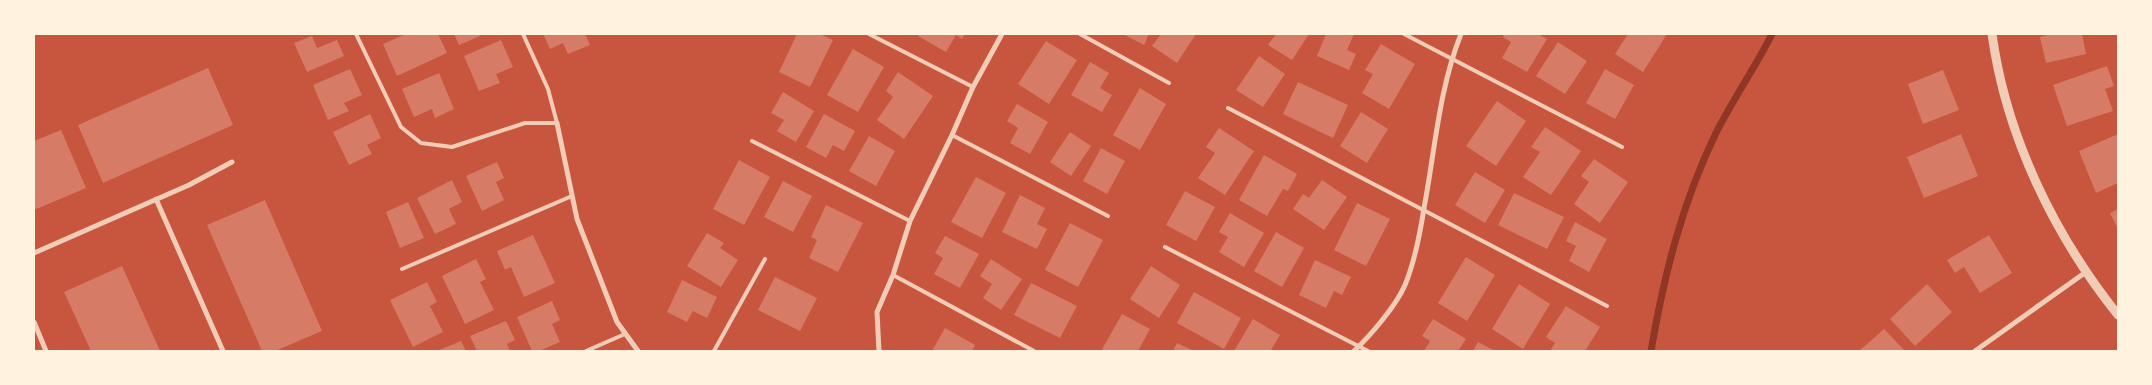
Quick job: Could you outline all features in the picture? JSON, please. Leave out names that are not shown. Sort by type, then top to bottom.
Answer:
[{"type":"street","points":[[879,351],[877,312],[893,275],[910,221],[973,87],[1002,34]]},
{"type":"street","points":[[1354,351],[1371,335],[1404,287],[1418,246],[1442,96],[1451,58],[1461,34]]},
{"type":"street","points":[[1992,34],[2006,98],[2025,156],[2053,216],[2086,272],[2118,314]]},
{"type":"street","points":[[557,122],[576,219],[617,322],[638,351]]},
{"type":"street","points":[[34,253],[189,185],[232,162]]},
{"type":"street","points":[[156,199],[223,351]]},
{"type":"street","points":[[1975,351],[2086,272]]},
{"type":"street","points":[[34,322],[46,351]]},
{"type":"lane","points":[[356,34],[401,126],[421,143],[452,147],[525,123],[557,122],[548,89],[523,34]]},
{"type":"lane","points":[[869,34],[973,87]]},
{"type":"lane","points":[[1080,34],[1169,83]]},
{"type":"lane","points":[[1404,34],[1622,147]]},
{"type":"lane","points":[[1228,108],[1607,306]]},
{"type":"lane","points":[[952,135],[1108,216]]},
{"type":"lane","points":[[752,141],[910,221]]},
{"type":"lane","points":[[402,269],[572,196]]},
{"type":"lane","points":[[1165,247],[1368,351]]},
{"type":"lane","points":[[714,351],[765,259]]},
{"type":"lane","points":[[893,275],[1034,351]]},
{"type":"lane","points":[[586,351],[625,334]]},
{"type":"building","points":[[406,34],[438,34],[447,53],[397,76],[383,44]]},
{"type":"building","points":[[454,34],[479,34],[480,36],[459,45]]},
{"type":"building","points":[[543,34],[585,34],[590,45],[568,54],[563,43],[550,49]]},
{"type":"building","points":[[797,34],[820,34],[833,40],[810,87],[779,72]]},
{"type":"building","points":[[920,34],[965,34],[962,39],[956,35],[946,52],[918,36]]},
{"type":"building","points":[[1123,34],[1149,34],[1144,45]]},
{"type":"building","points":[[1161,34],[1196,34],[1177,63],[1152,46]]},
{"type":"building","points":[[1276,34],[1309,34],[1292,60],[1268,45]]},
{"type":"building","points":[[1326,34],[1354,34],[1347,50],[1356,54],[1349,70],[1317,56]]},
{"type":"building","points":[[1504,34],[1538,34],[1547,39],[1527,72],[1502,58],[1511,42],[1503,37]]},
{"type":"building","points":[[1628,34],[1667,34],[1643,72],[1615,54]]},
{"type":"building","points":[[2046,34],[2082,34],[2086,54],[2046,63],[2040,37]]},
{"type":"building","points":[[312,36],[317,48],[337,40],[344,56],[307,72],[294,43]]},
{"type":"building","points":[[501,40],[513,67],[496,74],[500,83],[479,91],[464,56]]},
{"type":"building","points":[[1046,41],[1077,60],[1049,104],[1018,84]]},
{"type":"building","points":[[1558,42],[1587,61],[1565,94],[1536,76]]},
{"type":"building","points":[[1381,44],[1415,64],[1389,109],[1362,93],[1373,74],[1365,70]]},
{"type":"building","points":[[853,49],[884,67],[858,112],[827,95]]},
{"type":"building","points":[[1259,56],[1285,74],[1263,107],[1236,90]]},
{"type":"building","points":[[1090,62],[1109,73],[1100,88],[1112,95],[1102,112],[1071,95]]},
{"type":"building","points":[[2107,66],[2114,86],[2105,89],[2113,111],[2067,126],[2053,85]]},
{"type":"building","points":[[208,68],[233,125],[103,183],[78,125]]},
{"type":"building","points":[[350,69],[362,95],[344,103],[349,111],[328,120],[313,85]]},
{"type":"building","points":[[1605,69],[1634,85],[1615,119],[1586,103]]},
{"type":"building","points":[[1943,70],[1959,110],[1923,124],[1908,84]]},
{"type":"building","points":[[898,72],[933,96],[904,139],[877,120],[893,97],[886,91]]},
{"type":"building","points":[[439,73],[454,109],[435,118],[432,109],[414,117],[402,89]]},
{"type":"building","points":[[1298,82],[1348,105],[1333,138],[1283,114]]},
{"type":"building","points":[[1140,88],[1166,104],[1140,150],[1113,135]]},
{"type":"building","points":[[783,92],[814,111],[796,142],[777,131],[784,120],[771,113]]},
{"type":"building","points":[[1497,101],[1526,121],[1496,166],[1466,146]]},
{"type":"building","points":[[1017,104],[1048,122],[1030,154],[1010,143],[1018,128],[1007,121]]},
{"type":"building","points":[[1361,112],[1388,129],[1367,163],[1340,146]]},
{"type":"building","points":[[370,114],[381,138],[367,145],[372,154],[349,165],[333,132]]},
{"type":"building","points":[[824,114],[855,131],[844,151],[833,145],[826,158],[806,147]]},
{"type":"building","points":[[1545,127],[1581,151],[1551,195],[1523,177],[1540,152],[1531,147]]},
{"type":"building","points":[[1219,128],[1254,151],[1225,195],[1198,178],[1215,153],[1206,147]]},
{"type":"building","points":[[61,130],[86,188],[34,210],[34,141]]},
{"type":"building","points":[[1070,132],[1091,146],[1071,176],[1050,162]]},
{"type":"building","points":[[1961,134],[1978,176],[1924,198],[1907,157]]},
{"type":"building","points":[[2118,134],[2118,183],[2096,193],[2079,151]]},
{"type":"building","points":[[869,136],[895,151],[876,186],[849,171]]},
{"type":"building","points":[[1101,148],[1125,161],[1107,194],[1083,181]]},
{"type":"building","points":[[1264,155],[1297,174],[1288,191],[1283,189],[1267,216],[1239,200]]},
{"type":"building","points":[[1594,159],[1628,182],[1600,223],[1574,204],[1589,182],[1581,176]]},
{"type":"building","points":[[739,160],[770,177],[744,225],[713,209]]},
{"type":"building","points":[[497,162],[504,178],[496,182],[504,200],[482,211],[466,176]]},
{"type":"building","points":[[1475,172],[1505,190],[1485,223],[1455,205]]},
{"type":"building","points":[[976,177],[1006,193],[982,238],[951,222]]},
{"type":"building","points":[[452,180],[462,202],[449,209],[456,224],[435,234],[417,198]]},
{"type":"building","points":[[1322,180],[1347,197],[1324,230],[1293,209],[1303,194],[1309,198]]},
{"type":"building","points":[[783,181],[812,196],[793,232],[764,217]]},
{"type":"building","points":[[1185,191],[1215,207],[1196,241],[1166,225]]},
{"type":"building","points":[[1514,193],[1564,217],[1547,249],[1498,225]]},
{"type":"building","points":[[1020,195],[1045,208],[1037,224],[1047,229],[1037,249],[1002,232]]},
{"type":"building","points":[[265,200],[322,331],[275,351],[262,351],[207,225]]},
{"type":"building","points":[[408,202],[424,238],[400,248],[386,212]]},
{"type":"building","points":[[1357,203],[1390,219],[1366,266],[1334,250]]},
{"type":"building","points":[[826,205],[863,223],[838,272],[809,258],[817,240],[811,237]]},
{"type":"building","points":[[2118,209],[2118,229],[2110,213]]},
{"type":"building","points":[[1230,213],[1264,233],[1244,267],[1219,252],[1228,237],[1219,232]]},
{"type":"building","points":[[1575,222],[1607,239],[1589,272],[1569,261],[1576,246],[1566,241]]},
{"type":"building","points":[[1070,223],[1103,240],[1078,287],[1045,270]]},
{"type":"building","points":[[1276,232],[1304,248],[1282,287],[1254,271]]},
{"type":"building","points":[[707,233],[724,243],[720,248],[738,260],[721,287],[687,266]]},
{"type":"building","points":[[533,235],[555,283],[524,297],[511,267],[505,270],[497,251]]},
{"type":"building","points":[[1989,235],[2012,273],[1980,293],[1964,267],[1955,273],[1947,260]]},
{"type":"building","points":[[945,236],[979,254],[960,288],[934,274],[943,258],[935,253]]},
{"type":"building","points":[[1466,257],[1495,275],[1467,321],[1438,303]]},
{"type":"building","points":[[476,259],[486,279],[480,282],[494,310],[465,324],[442,276]]},
{"type":"building","points":[[991,259],[1022,279],[1001,310],[983,298],[992,284],[980,276]]},
{"type":"building","points":[[1315,260],[1351,277],[1342,295],[1334,291],[1326,308],[1299,295]]},
{"type":"building","points":[[122,266],[160,351],[91,351],[64,292]]},
{"type":"building","points":[[1151,266],[1180,285],[1159,318],[1130,299]]},
{"type":"building","points":[[775,277],[817,298],[800,331],[758,310]]},
{"type":"building","points":[[682,280],[717,297],[707,318],[693,311],[687,322],[667,312]]},
{"type":"building","points":[[427,282],[437,302],[430,306],[443,332],[413,347],[390,300]]},
{"type":"building","points":[[1031,283],[1077,306],[1060,338],[1014,315]]},
{"type":"building","points":[[1519,284],[1550,304],[1523,349],[1492,329]]},
{"type":"building","points":[[1927,284],[1952,312],[1915,346],[1890,319]]},
{"type":"building","points":[[1194,292],[1241,318],[1224,349],[1177,323]]},
{"type":"building","points":[[552,301],[560,320],[552,324],[560,342],[539,351],[532,351],[517,317]]},
{"type":"building","points":[[1566,306],[1600,327],[1585,351],[1550,351],[1555,343],[1546,337]]},
{"type":"building","points":[[1122,314],[1150,329],[1138,351],[1101,351]]},
{"type":"building","points":[[1253,319],[1280,335],[1271,350],[1273,351],[1234,351]]},
{"type":"building","points":[[1433,319],[1466,339],[1458,351],[1424,351],[1430,341],[1422,336]]},
{"type":"building","points":[[506,321],[515,340],[507,344],[510,351],[477,351],[470,336]]},
{"type":"building","points":[[945,328],[975,345],[972,351],[932,351]]},
{"type":"building","points":[[1884,329],[1905,351],[1859,351]]},
{"type":"building","points":[[461,341],[466,351],[437,351]]},
{"type":"building","points":[[1478,342],[1495,351],[1473,351]]},
{"type":"building","points":[[1177,343],[1194,351],[1173,351]]},
{"type":"waterway","points":[[1651,351],[1668,267],[1693,186],[1716,133],[1772,34]]}]
